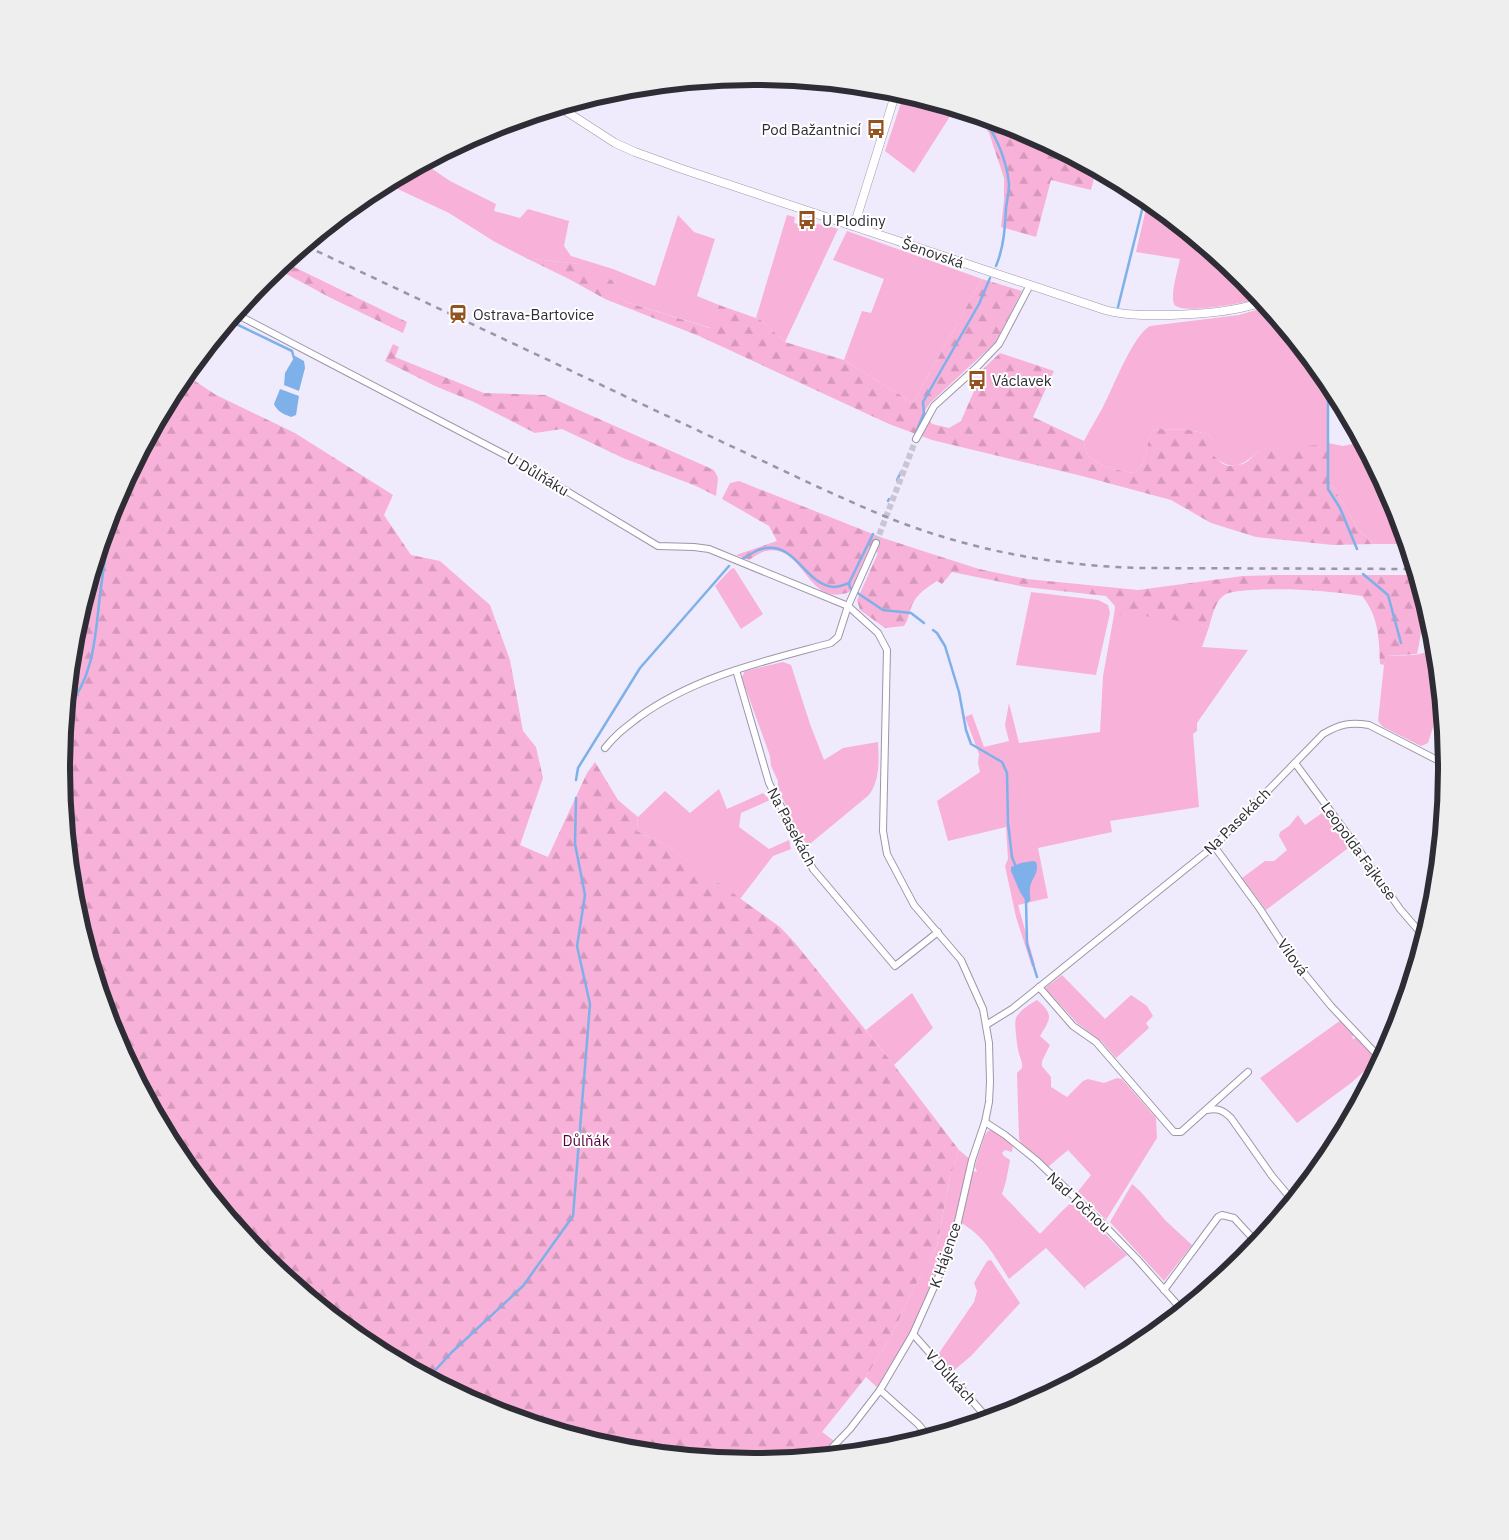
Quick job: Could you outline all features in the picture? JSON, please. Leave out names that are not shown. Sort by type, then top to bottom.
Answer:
[{"type":"street","points":[[854,226],[893,100]]},
{"type":"street","name":"Šenovská","points":[[567,112],[615,143],[682,170],[1105,310],[1140,316],[1207,313],[1233,310],[1255,304]]},
{"type":"street","points":[[916,438],[934,406],[1000,344],[1030,285]]},
{"type":"street","name":"U Důlňáku","points":[[242,317],[514,460],[658,546],[709,549],[848,606]]},
{"type":"street","points":[[605,748],[615,735],[652,708],[694,685],[736,670],[831,643],[838,637],[848,606],[876,543]]},
{"type":"street","points":[[848,606],[878,633],[887,650],[883,831],[888,854],[914,905],[961,960],[984,1009],[986,1025]]},
{"type":"street","name":"Na Pasekách","points":[[736,670],[769,783],[813,869],[895,966],[938,932]]},
{"type":"street","name":"Na Pasekách","points":[[986,1025],[1012,1009],[1214,846],[1323,734],[1333,728],[1358,723],[1369,725],[1439,761]]},
{"type":"street","name":"Leopolda Fajkuse","points":[[1295,763],[1400,909],[1419,932]]},
{"type":"street","name":"Vilová","points":[[1214,846],[1260,909],[1294,961],[1331,1006],[1377,1054]]},
{"type":"street","points":[[1039,987],[1074,1026],[1096,1042],[1174,1132],[1181,1132],[1248,1072]]},
{"type":"street","name":"K Hájence","points":[[830,1450],[850,1430],[880,1390],[913,1334],[946,1260],[957,1226],[972,1160],[985,1122],[989,1102],[989,1043],[986,1025]]},
{"type":"street","points":[[1224,1093],[1223,1099],[1226,1112]]},
{"type":"street","points":[[1205,1110],[1215,1109],[1226,1112],[1232,1118],[1272,1176],[1290,1197]]},
{"type":"street","name":"Nad Točnou","points":[[985,1122],[1005,1135],[1036,1160],[1110,1231],[1179,1307]]},
{"type":"street","points":[[1164,1290],[1218,1217],[1222,1215],[1234,1218],[1253,1239]]},
{"type":"street","name":"V Důlkách","points":[[913,1334],[984,1414]]},
{"type":"street","points":[[880,1390],[925,1433]]},
{"type":"green space","points":[[901,102],[951,115],[914,173],[885,151]]},
{"type":"green space","points":[[984,126],[1057,156],[1095,176],[1091,190],[1051,180],[1036,237],[1001,227],[1004,178],[989,133]]},
{"type":"green space","points":[[430,167],[450,181],[496,204],[494,211],[520,218],[528,209],[569,221],[564,246],[571,256],[613,269],[655,286],[678,215],[694,232],[715,239],[697,296],[719,305],[711,328],[626,302],[579,264],[526,258],[495,242],[449,213],[395,188]]},
{"type":"green space","points":[[1146,209],[1206,255],[1252,301],[1200,308],[1188,309],[1179,307],[1174,304],[1173,300],[1180,259],[1136,252]]},
{"type":"green space","points":[[787,215],[795,217],[794,223],[805,226],[806,221],[838,229],[785,342],[761,320],[756,318]]},
{"type":"green space","points":[[847,231],[982,279],[913,403],[844,360],[862,311],[871,313],[884,279],[833,260]]},
{"type":"green space","points":[[526,258],[579,264],[613,281],[616,293],[626,302],[710,328],[719,305],[756,318],[761,320],[785,342],[844,360],[913,403],[982,279],[1022,291],[996,342],[930,403],[924,412],[932,424],[949,428],[961,421],[984,368],[1000,353],[1054,371],[1033,417],[1084,441],[1084,446],[1090,458],[1101,465],[1115,469],[1134,473],[1144,459],[1152,431],[1159,429],[1189,430],[1208,434],[1213,440],[1213,455],[1223,464],[1229,466],[1243,464],[1258,451],[1328,444],[1330,482],[1358,529],[1374,544],[1333,545],[1256,537],[1211,523],[1171,500],[1082,476],[932,440],[889,424],[699,336],[605,299]]},
{"type":"green space","points":[[292,265],[407,322],[403,333],[284,273]]},
{"type":"green space","points":[[1260,309],[1298,353],[1328,397],[1328,443],[1343,446],[1355,443],[1387,508],[1395,530],[1394,539],[1399,539],[1401,544],[1374,544],[1358,529],[1330,482],[1258,451],[1241,464],[1225,464],[1213,455],[1213,440],[1208,434],[1189,430],[1159,429],[1152,431],[1144,459],[1134,473],[1101,465],[1090,458],[1084,441],[1130,351],[1144,331],[1150,326],[1239,315]]},
{"type":"green space","points":[[393,344],[399,347],[395,357],[484,393],[545,395],[714,470],[718,478],[716,496],[696,486],[623,458],[562,429],[535,433],[474,402],[435,386],[385,361]]},
{"type":"green space","name":"Důlňák","points":[[192,379],[216,395],[295,433],[393,495],[384,515],[411,555],[440,561],[490,605],[510,660],[523,731],[536,747],[543,778],[520,845],[548,857],[587,773],[595,762],[618,800],[638,817],[637,831],[667,846],[780,927],[894,1065],[959,1150],[950,1177],[937,1246],[892,1334],[866,1377],[803,1453],[710,1453],[665,1449],[577,1431],[534,1418],[452,1384],[412,1363],[374,1339],[303,1285],[270,1254],[211,1187],[185,1150],[162,1112],[122,1032],[106,990],[93,947],[83,904],[71,815],[71,725],[83,636],[106,550],[122,508],[141,467],[162,428]]},
{"type":"green space","points":[[739,481],[883,538],[979,569],[1027,579],[1138,590],[1243,576],[1411,575],[1423,623],[1417,654],[1386,656],[1384,665],[1380,664],[1375,620],[1362,596],[1292,589],[1232,592],[1223,596],[1218,602],[1209,627],[1162,618],[1114,615],[1115,606],[1106,596],[1025,587],[952,572],[942,584],[937,581],[918,596],[913,603],[904,626],[885,628],[860,610],[857,600],[878,553],[869,549],[853,590],[842,594],[830,594],[820,590],[797,563],[788,555],[778,551],[759,553],[749,560],[736,555],[777,541],[769,526],[722,499],[730,483]]},
{"type":"green space","points":[[734,568],[763,614],[741,629],[715,586]]},
{"type":"green space","points":[[1031,592],[1098,600],[1108,605],[1110,613],[1096,675],[1016,665]]},
{"type":"green space","points":[[1137,614],[1209,627],[1202,647],[1248,650],[1197,723],[1197,731],[1193,734],[1199,807],[1110,821],[1112,832],[1038,848],[1048,898],[1018,905],[1035,965],[1032,967],[1016,917],[1005,866],[1008,859],[1006,827],[948,841],[937,801],[980,772],[979,754],[965,717],[972,714],[984,747],[1009,741],[1005,725],[1009,703],[1019,743],[1100,732],[1103,676],[1114,615]]},
{"type":"green space","points":[[1428,652],[1435,702],[1433,727],[1428,743],[1421,746],[1383,727],[1378,721],[1386,656],[1415,655]]},
{"type":"green space","points":[[783,662],[791,665],[824,760],[843,748],[878,742],[877,776],[873,789],[869,795],[811,843],[803,841],[778,789],[778,781],[771,766],[770,756],[742,677],[745,671]]},
{"type":"green space","points":[[719,789],[727,809],[763,793],[770,800],[741,813],[739,827],[769,849],[789,840],[791,849],[773,856],[740,899],[667,846],[637,831],[638,817],[665,791],[690,813]]},
{"type":"green space","points":[[1325,811],[1351,846],[1266,910],[1242,878],[1265,861],[1274,861],[1287,850],[1279,836],[1280,832],[1289,826],[1298,815],[1305,825]]},
{"type":"green space","points":[[1062,975],[1105,1019],[1131,995],[1147,1006],[1153,1016],[1146,1023],[1149,1028],[1116,1058],[1101,1041],[1078,1024],[1045,988]]},
{"type":"green space","points":[[912,993],[933,1028],[894,1065],[866,1030]]},
{"type":"green space","points":[[1037,1000],[1043,1005],[1049,1017],[1040,1036],[1050,1045],[1042,1061],[1042,1066],[1051,1077],[1051,1087],[1067,1097],[1083,1081],[1088,1079],[1104,1083],[1117,1078],[1122,1079],[1156,1118],[1157,1138],[1106,1220],[1083,1196],[1080,1199],[1076,1194],[1091,1175],[1068,1150],[1048,1167],[1022,1144],[1019,1139],[1017,1073],[1022,1066],[1018,1052],[1015,1021],[1028,1005]]},
{"type":"green space","points":[[1341,1020],[1354,1034],[1352,1038],[1356,1037],[1375,1058],[1372,1064],[1351,1083],[1297,1123],[1260,1078]]},
{"type":"green space","points":[[990,1130],[998,1133],[1013,1145],[1012,1152],[1005,1150],[1002,1153],[1010,1160],[1002,1194],[1040,1234],[1072,1202],[1127,1255],[1085,1287],[1086,1290],[1046,1248],[1009,1279],[983,1240],[960,1222],[973,1171],[977,1172],[976,1162],[985,1135]]},
{"type":"green space","points":[[959,1150],[972,1161],[962,1203],[935,1287],[880,1390],[866,1377],[892,1334],[937,1246],[950,1177]]},
{"type":"green space","points":[[1132,1184],[1166,1221],[1192,1245],[1164,1281],[1110,1222]]},
{"type":"green space","points":[[991,1260],[1020,1303],[971,1356],[952,1372],[937,1356],[974,1302],[977,1291],[974,1283],[987,1261]]},
{"type":"green space","points":[[918,1428],[923,1433],[913,1435]]},
{"type":"green space","points":[[822,1432],[837,1443],[831,1450],[803,1453]]},
{"type":"water","points":[[295,356],[304,361],[305,368],[299,391],[284,385],[285,373]]},
{"type":"water","points":[[280,389],[299,396],[296,415],[288,416],[275,406],[274,404]]},
{"type":"water","points":[[1033,861],[1036,862],[1037,869],[1031,884],[1030,901],[1027,903],[1020,892],[1011,867]]},
{"type":"waterway","points":[[989,128],[1000,148],[1009,184],[1004,237],[996,266]]},
{"type":"waterway","points":[[1118,307],[1143,207]]},
{"type":"waterway","points":[[916,432],[924,413],[923,402],[979,304],[990,278]]},
{"type":"waterway","points":[[236,324],[292,351],[294,358]]},
{"type":"waterway","points":[[1328,397],[1328,489],[1340,508],[1357,549]]},
{"type":"waterway","name":"U Důlňáku","points":[[897,480],[901,472]]},
{"type":"waterway","points":[[740,560],[758,550],[771,548],[781,550],[790,555],[823,584],[838,587],[849,583],[873,534]]},
{"type":"waterway","points":[[74,698],[85,679],[94,647],[108,546]]},
{"type":"waterway","points":[[576,780],[578,768],[640,668],[729,566]]},
{"type":"waterway","points":[[1363,574],[1388,595],[1401,643]]},
{"type":"waterway","points":[[849,583],[850,588],[883,610],[911,613],[924,623]]},
{"type":"waterway","points":[[933,630],[945,646],[959,692],[966,730],[971,744],[1002,762],[1007,773],[1008,823],[1012,857],[1016,867]]},
{"type":"waterway","points":[[432,1374],[452,1352],[523,1286],[573,1216],[590,1004],[577,946],[585,895],[575,844],[576,798]]},
{"type":"waterway","points":[[1026,900],[1027,944],[1037,977]]},
{"type":"tunnel","points":[[876,543],[916,439]]},
{"type":"railway","points":[[311,248],[818,487],[889,518],[968,544],[1054,561],[1112,567],[1409,569]]},
{"type":"place","name":"Pod Bažantnicí","points":[[876,129]]},
{"type":"place","name":"U Plodiny","points":[[807,220]]},
{"type":"place","name":"Ostrava-Bartovice","points":[[458,314]]},
{"type":"place","name":"Václavek","points":[[977,380]]}]
